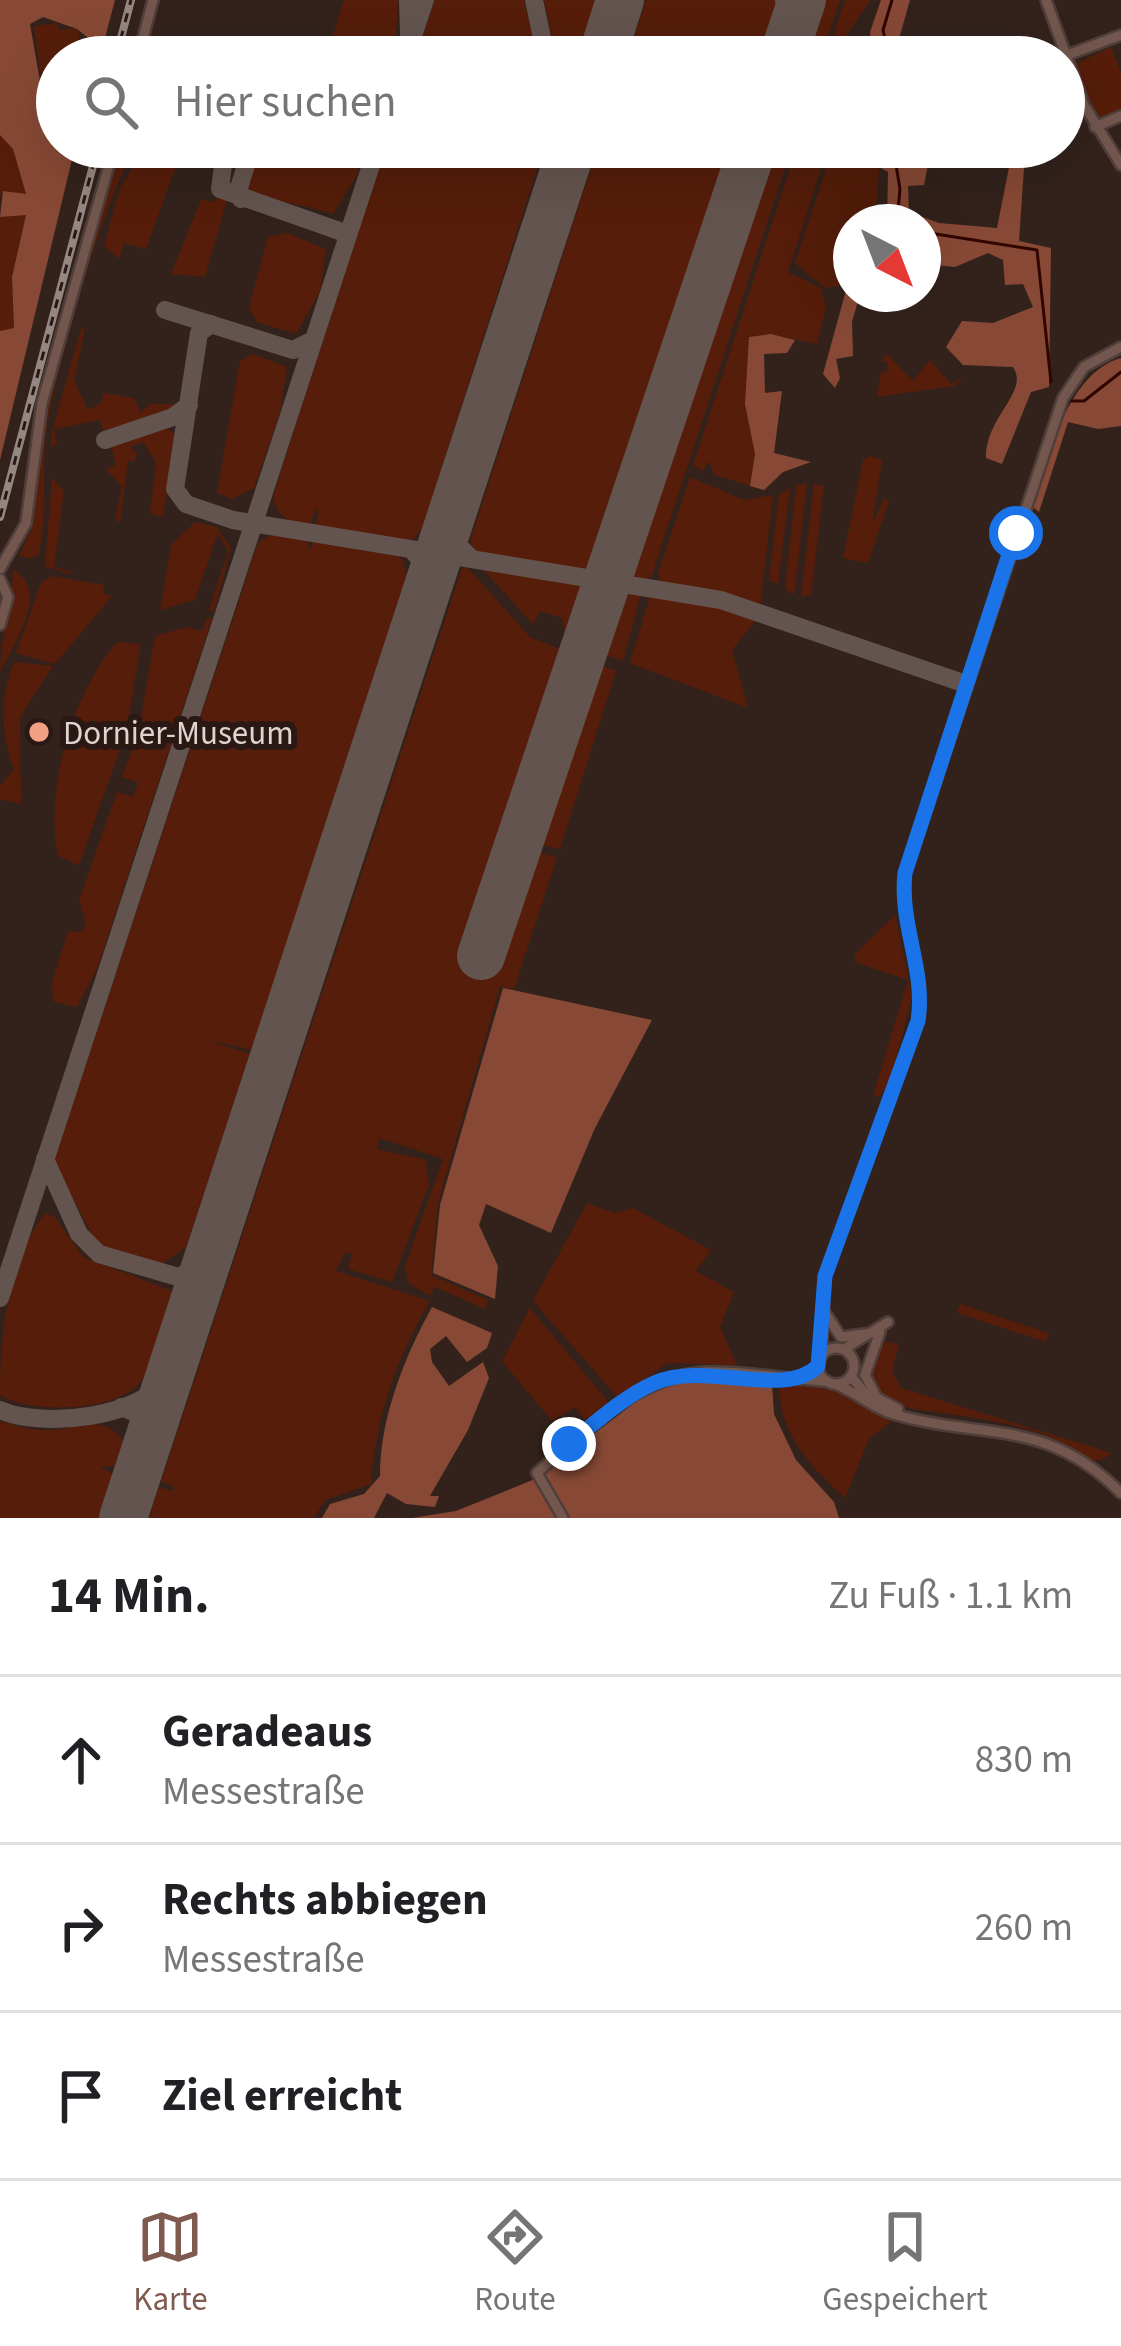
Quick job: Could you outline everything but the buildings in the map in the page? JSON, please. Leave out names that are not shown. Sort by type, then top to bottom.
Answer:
[{"type":"street","points":[[144,36],[153,0]]},
{"type":"street","points":[[1046,0],[1058,36]]},
{"type":"street","points":[[1085,48],[1121,35]]},
{"type":"street","points":[[1085,103],[1121,165]]},
{"type":"street","points":[[1095,127],[1121,116]]},
{"type":"street","points":[[0,569],[20,540],[42,404],[108,168]]},
{"type":"street","points":[[831,1382],[819,1362],[821,1293],[918,1021],[921,978],[903,894],[933,781],[1063,398],[1084,367],[1121,347]]},
{"type":"street","points":[[0,579],[7,590],[0,625]]},
{"type":"street","points":[[821,1293],[825,1318],[842,1337],[880,1332]]},
{"type":"street","points":[[831,1382],[853,1370],[888,1322]]},
{"type":"street","points":[[821,1324],[880,1408]]},
{"type":"street","points":[[804,1380],[819,1362],[880,1332]]},
{"type":"street","points":[[880,1332],[865,1375],[877,1398],[893,1408],[997,1428],[1069,1453],[1121,1493]]},
{"type":"street","points":[[563,1518],[537,1473],[566,1446],[655,1383],[698,1372],[831,1382],[880,1408],[997,1428]]},
{"type":"shaded area","points":[[0,0],[115,0],[105,36],[86,36],[43,17],[30,24],[36,58],[36,168],[70,168],[0,460],[0,331],[14,328],[12,277],[26,215],[0,217],[3,191],[26,194],[13,149],[0,135]]},
{"type":"shaded area","points":[[344,0],[398,0],[396,36],[333,36]]},
{"type":"shaded area","points":[[435,0],[524,0],[532,36],[423,36]]},
{"type":"shaded area","points":[[544,0],[597,0],[585,36],[552,36]]},
{"type":"shaded area","points":[[646,0],[840,0],[828,36],[635,36]]},
{"type":"shaded area","points":[[845,0],[870,0],[846,36],[833,36]]},
{"type":"shaded area","points":[[881,0],[910,0],[900,36],[870,36]]},
{"type":"shaded area","points":[[57,23],[59,30],[78,28],[79,36],[36,36],[36,41],[34,26]]},
{"type":"shaded area","points":[[1111,47],[1121,73],[1121,112],[1100,119],[1089,106],[1085,60]]},
{"type":"shaded area","points":[[0,135],[13,149],[26,195],[3,191],[0,197]]},
{"type":"shaded area","points":[[114,168],[126,168],[97,241],[50,408],[39,554],[29,559],[19,555],[31,530],[47,402]]},
{"type":"shaded area","points":[[132,168],[175,168],[146,249],[124,243],[119,259],[104,246],[119,190]]},
{"type":"shaded area","points":[[251,168],[359,168],[333,214],[243,192]]},
{"type":"shaded area","points":[[379,168],[537,168],[423,526],[414,539],[316,526],[318,506],[309,525],[296,522],[281,514],[273,496]]},
{"type":"shaded area","points":[[591,168],[785,168],[652,575],[645,581],[476,553],[470,541]]},
{"type":"shaded area","points":[[790,168],[821,168],[788,272],[821,288],[826,307],[817,344],[771,334],[749,337],[755,454],[750,486],[714,475],[709,461],[703,471],[693,465]]},
{"type":"shaded area","points":[[826,168],[879,168],[876,204],[833,204],[833,287],[825,288],[795,263]]},
{"type":"shaded area","points":[[881,168],[927,168],[924,185],[908,186],[909,204],[887,204],[888,172]]},
{"type":"shaded area","points":[[1009,168],[1024,168],[1019,241],[1051,248],[1049,387],[1031,392],[1002,464],[986,458],[992,430],[1016,386],[1013,367],[963,365],[946,347],[962,321],[993,323],[1033,307],[1023,284],[1005,285],[1003,260],[988,253],[955,267],[941,266],[941,223],[997,228]]},
{"type":"shaded area","points":[[219,193],[227,200],[205,277],[171,274],[201,199],[214,202]]},
{"type":"shaded area","points":[[26,214],[12,277],[14,329],[0,331],[0,217]]},
{"type":"shaded area","points":[[287,233],[326,249],[320,291],[296,334],[257,322],[249,307],[268,237]]},
{"type":"shaded area","points":[[840,312],[855,312],[853,356],[836,359],[840,378],[835,388],[823,374]]},
{"type":"shaded area","points":[[85,328],[74,380],[88,410],[101,403],[104,393],[134,398],[140,412],[150,404],[175,404],[174,408],[104,432],[100,420],[54,429],[57,445],[51,446],[51,435],[81,329]]},
{"type":"shaded area","points":[[771,334],[795,340],[787,353],[764,354],[765,393],[782,391],[774,453],[811,462],[783,472],[764,490],[750,486],[755,454],[745,404],[749,337]]},
{"type":"shaded area","points":[[253,354],[287,367],[280,412],[254,488],[232,499],[217,493],[240,361]]},
{"type":"shaded area","points":[[887,354],[913,381],[930,360],[951,384],[966,376],[954,386],[877,397],[881,372],[887,372],[888,362],[881,361]]},
{"type":"shaded area","points":[[1121,358],[1121,426],[1098,429],[1068,422],[1039,512],[1032,506],[1073,399],[1102,367]]},
{"type":"shaded area","points":[[166,428],[177,435],[163,518],[150,513],[156,462],[143,442],[130,447],[137,454],[134,462],[128,461],[120,522],[115,521],[122,486],[105,469],[116,465],[111,447]]},
{"type":"shaded area","points":[[869,456],[882,460],[872,525],[884,498],[889,500],[868,563],[843,558],[863,460]]},
{"type":"shaded area","points":[[690,477],[744,500],[773,495],[760,608],[660,582],[658,573]]},
{"type":"shaded area","points":[[52,478],[64,491],[54,567],[73,572],[69,574],[45,566]]},
{"type":"shaded area","points":[[807,483],[794,595],[785,589],[796,486]]},
{"type":"shaded area","points":[[814,484],[824,486],[811,594],[801,597]]},
{"type":"shaded area","points":[[790,488],[778,584],[769,580],[779,495]]},
{"type":"shaded area","points":[[195,522],[217,527],[231,548],[214,612],[209,610],[228,551],[218,533],[195,600],[160,610],[171,545]]},
{"type":"shaded area","points":[[272,534],[306,539],[310,551],[313,540],[393,553],[402,559],[407,575],[252,1050],[208,1040],[250,1054],[186,1247],[160,1265],[106,1248],[93,1237],[54,1162],[258,543]]},
{"type":"shaded area","points":[[478,564],[642,590],[623,661],[576,642],[562,618],[540,611],[533,624]]},
{"type":"shaded area","points":[[462,568],[468,568],[530,637],[616,671],[560,849],[518,839],[518,845],[557,858],[514,989],[500,987],[438,1203],[431,1275],[488,1300],[485,1309],[435,1287],[430,1296],[408,1283],[405,1266],[443,1159],[379,1138],[377,1149],[426,1160],[429,1185],[392,1282],[348,1269],[352,1254],[345,1252],[336,1271],[430,1301],[390,1389],[371,1484],[325,1500],[314,1518],[149,1518],[159,1487],[173,1491],[174,1486],[161,1482]]},
{"type":"shaded area","points":[[13,569],[24,579],[29,604],[0,673],[2,646]]},
{"type":"shaded area","points":[[51,576],[104,585],[103,594],[112,596],[55,664],[16,653],[41,583]]},
{"type":"shaded area","points":[[657,591],[759,616],[732,650],[748,708],[630,663],[650,597]]},
{"type":"shaded area","points":[[207,617],[212,619],[97,969],[77,1007],[54,1002],[51,986],[68,931],[81,932],[86,924],[79,900],[117,792],[133,797],[138,783],[122,777],[139,731],[155,636],[186,627],[202,631]]},
{"type":"shaded area","points":[[117,642],[141,644],[126,732],[79,865],[58,856],[55,801],[59,772],[75,714]]},
{"type":"shaded area","points":[[14,662],[53,666],[20,717],[21,804],[0,799],[0,786],[14,769],[4,716]]},
{"type":"shaded area","points":[[895,915],[912,996],[890,1082],[879,1097],[873,1096],[908,980],[855,962],[855,954]]},
{"type":"shaded area","points":[[503,988],[652,1020],[595,1128],[551,1233],[486,1204],[479,1225],[498,1266],[495,1299],[433,1273],[440,1205]]},
{"type":"shaded area","points":[[587,1203],[615,1213],[633,1208],[711,1250],[696,1271],[734,1292],[720,1327],[737,1365],[667,1363],[619,1399],[533,1301]]},
{"type":"shaded area","points":[[45,1213],[55,1217],[83,1257],[172,1291],[148,1370],[131,1391],[115,1399],[52,1407],[0,1395],[8,1300],[22,1254]]},
{"type":"shaded area","points":[[960,1304],[1049,1333],[1046,1342],[957,1313]]},
{"type":"shaded area","points":[[432,1307],[492,1333],[487,1348],[467,1362],[446,1336],[430,1349],[432,1362],[449,1386],[483,1362],[489,1378],[468,1430],[430,1496],[439,1496],[435,1507],[406,1504],[387,1493],[374,1518],[322,1518],[330,1504],[364,1494],[380,1476],[384,1432],[396,1389]]},
{"type":"shaded area","points":[[530,1308],[611,1405],[587,1423],[575,1407],[552,1421],[502,1361]]},
{"type":"shaded area","points":[[880,1341],[899,1344],[892,1371],[901,1388],[1112,1453],[1089,1460],[1054,1439],[1015,1426],[883,1400],[868,1379]]},
{"type":"shaded area","points":[[698,1377],[741,1378],[772,1385],[774,1414],[796,1460],[834,1502],[839,1518],[412,1518],[456,1511],[535,1479],[655,1387]]},
{"type":"shaded area","points":[[820,1384],[844,1391],[893,1420],[869,1439],[845,1498],[799,1448],[780,1403],[779,1386]]},
{"type":"shaded area","points":[[0,1421],[43,1430],[90,1424],[115,1432],[123,1441],[114,1466],[100,1467],[113,1474],[99,1518],[0,1518]]},
{"type":"waterway","points":[[884,36],[892,0]]},
{"type":"waterway","points":[[896,168],[899,204]]},
{"type":"waterway","points":[[941,235],[1037,250],[1051,382]]},
{"type":"waterway","points":[[1072,401],[1084,401],[1121,372]]},
{"type":"taxiway","points":[[408,0],[409,34]]},
{"type":"taxiway","points":[[413,36],[425,0]]},
{"type":"taxiway","points":[[534,0],[542,36]]},
{"type":"taxiway","points":[[784,0],[793,27]]},
{"type":"taxiway","points":[[223,168],[220,189],[348,234]]},
{"type":"taxiway","points":[[241,199],[238,191],[245,168]]},
{"type":"taxiway","points":[[0,1298],[370,168]]},
{"type":"taxiway","points":[[545,228],[554,168]]},
{"type":"taxiway","points":[[165,310],[293,350],[313,340]]},
{"type":"taxiway","points":[[211,324],[199,333],[175,489],[186,504],[233,520],[721,600],[960,682]]},
{"type":"taxiway","points":[[105,440],[173,417],[189,405]]},
{"type":"taxiway","points":[[451,518],[454,541],[470,557]]},
{"type":"taxiway","points":[[411,549],[427,567],[428,587],[437,568],[461,556]]},
{"type":"taxiway","points":[[45,1159],[79,1234],[99,1254],[178,1277],[198,1268],[211,1249]]},
{"type":"taxiway","points":[[0,1410],[41,1419],[92,1416],[139,1401],[170,1374]]},
{"type":"taxiway","points":[[121,1407],[143,1416],[150,1438]]},
{"type":"runway","points":[[609,36],[620,0]]},
{"type":"runway","points":[[790,36],[802,0]]},
{"type":"runway","points":[[123,1518],[565,168]]},
{"type":"runway","points":[[481,956],[746,168]]},
{"type":"railway","points":[[122,36],[131,0]]},
{"type":"railway","points":[[0,517],[92,168]]},
{"type":"place","name":"Dornier-Museum","points":[[39,732]]},
{"type":"route","points":[[569,1444],[655,1383],[698,1372],[793,1382],[804,1380],[818,1366],[825,1276],[918,1021],[921,978],[903,912],[905,873],[1016,533]]}]
